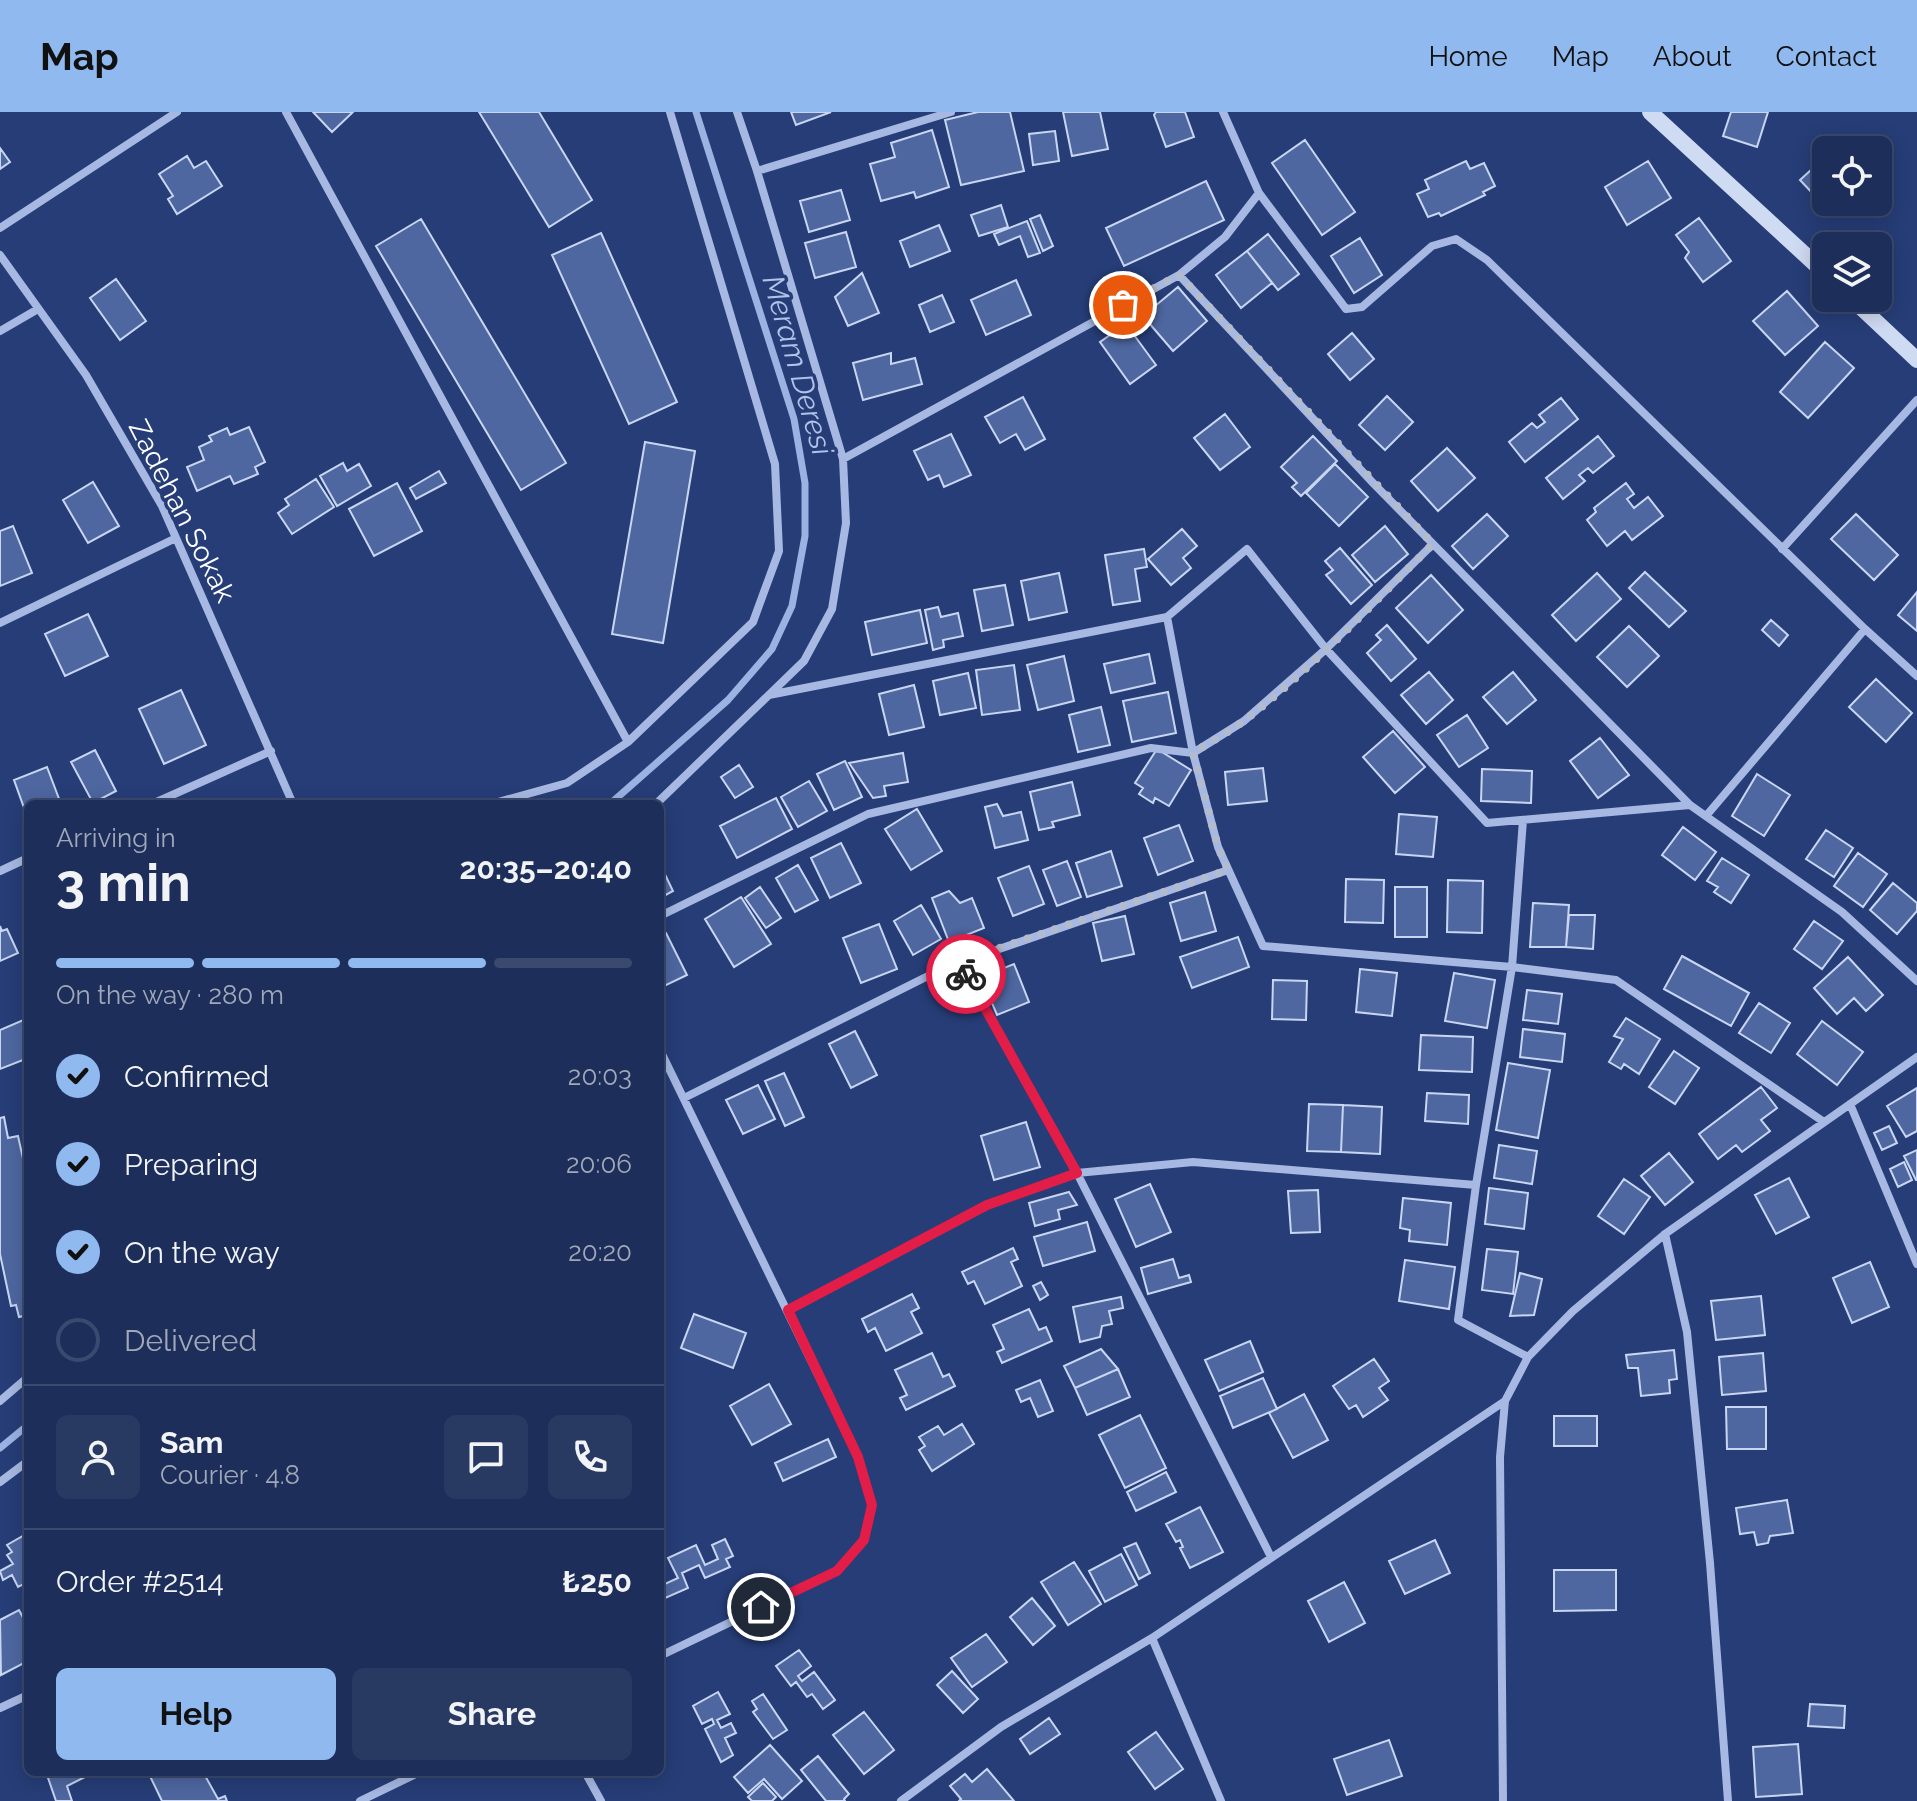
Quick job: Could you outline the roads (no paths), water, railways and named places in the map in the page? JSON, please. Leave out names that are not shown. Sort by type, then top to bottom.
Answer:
[{"type":"street","points":[[0,228],[177,112]]},
{"type":"street","points":[[286,112],[628,742]]},
{"type":"street","points":[[505,800],[567,783],[628,742],[753,622],[779,551],[775,464],[670,112]]},
{"type":"street","points":[[660,800],[804,661],[832,609],[846,523],[843,459],[737,112]]},
{"type":"street","points":[[757,171],[951,112]]},
{"type":"street","points":[[1223,112],[1259,193],[1346,309],[1362,307],[1432,246],[1456,239],[1487,260],[1782,549],[1917,676]]},
{"type":"street","points":[[1650,112],[1812,261]]},
{"type":"street","points":[[843,459],[1179,275],[1225,237],[1259,193]]},
{"type":"street","name":"Zadehan Sokak","points":[[0,255],[86,375],[162,506],[291,800]]},
{"type":"street","points":[[1179,275],[1433,544],[1690,805],[1842,912],[1917,981]]},
{"type":"street","points":[[0,331],[38,309]]},
{"type":"street","points":[[1866,312],[1917,360]]},
{"type":"street","points":[[1782,549],[1917,400]]},
{"type":"street","points":[[0,623],[176,538]]},
{"type":"street","points":[[664,914],[868,814],[1151,748],[1193,753],[1244,721],[1326,649],[1433,544]]},
{"type":"street","points":[[769,695],[1167,617],[1247,549],[1326,649],[1487,823],[1690,805]]},
{"type":"street","points":[[1167,617],[1193,753],[1218,847],[1263,946],[1512,967],[1616,980],[1824,1122]]},
{"type":"street","points":[[1706,816],[1865,629]]},
{"type":"street","points":[[161,800],[271,751]]},
{"type":"street","points":[[1523,820],[1512,967],[1476,1185],[1458,1320],[1528,1357]]},
{"type":"street","points":[[0,871],[24,860]]},
{"type":"street","points":[[684,1098],[944,968],[1228,870]]},
{"type":"street","points":[[959,962],[1077,1173],[1271,1557]]},
{"type":"street","points":[[1503,1801],[1500,1457],[1505,1401],[1528,1357],[1573,1311],[1665,1234],[1917,1057]]},
{"type":"street","points":[[664,1058],[858,1457],[872,1505],[864,1540],[837,1571],[664,1654]]},
{"type":"street","points":[[1850,1104],[1917,1264]]},
{"type":"street","points":[[788,1310],[987,1205],[1077,1173],[1193,1162],[1476,1185]]},
{"type":"street","points":[[1665,1234],[1687,1332],[1710,1563],[1728,1801]]},
{"type":"street","points":[[0,1401],[24,1380]]},
{"type":"street","points":[[901,1801],[1001,1727],[1152,1638],[1505,1401]]},
{"type":"street","points":[[0,1482],[24,1464]]},
{"type":"street","points":[[1152,1638],[1221,1801]]},
{"type":"street","points":[[0,1708],[24,1697]]},
{"type":"street","points":[[360,1801],[412,1776]]},
{"type":"street","points":[[587,1776],[601,1801]]},
{"type":"waterway","name":"Meram Deresi","points":[[615,800],[728,700],[772,649],[792,606],[805,536],[805,483],[794,419],[696,112]]},
{"type":"waterway","name":"Meram Deresi","points":[[0,1448],[24,1428]]}]
